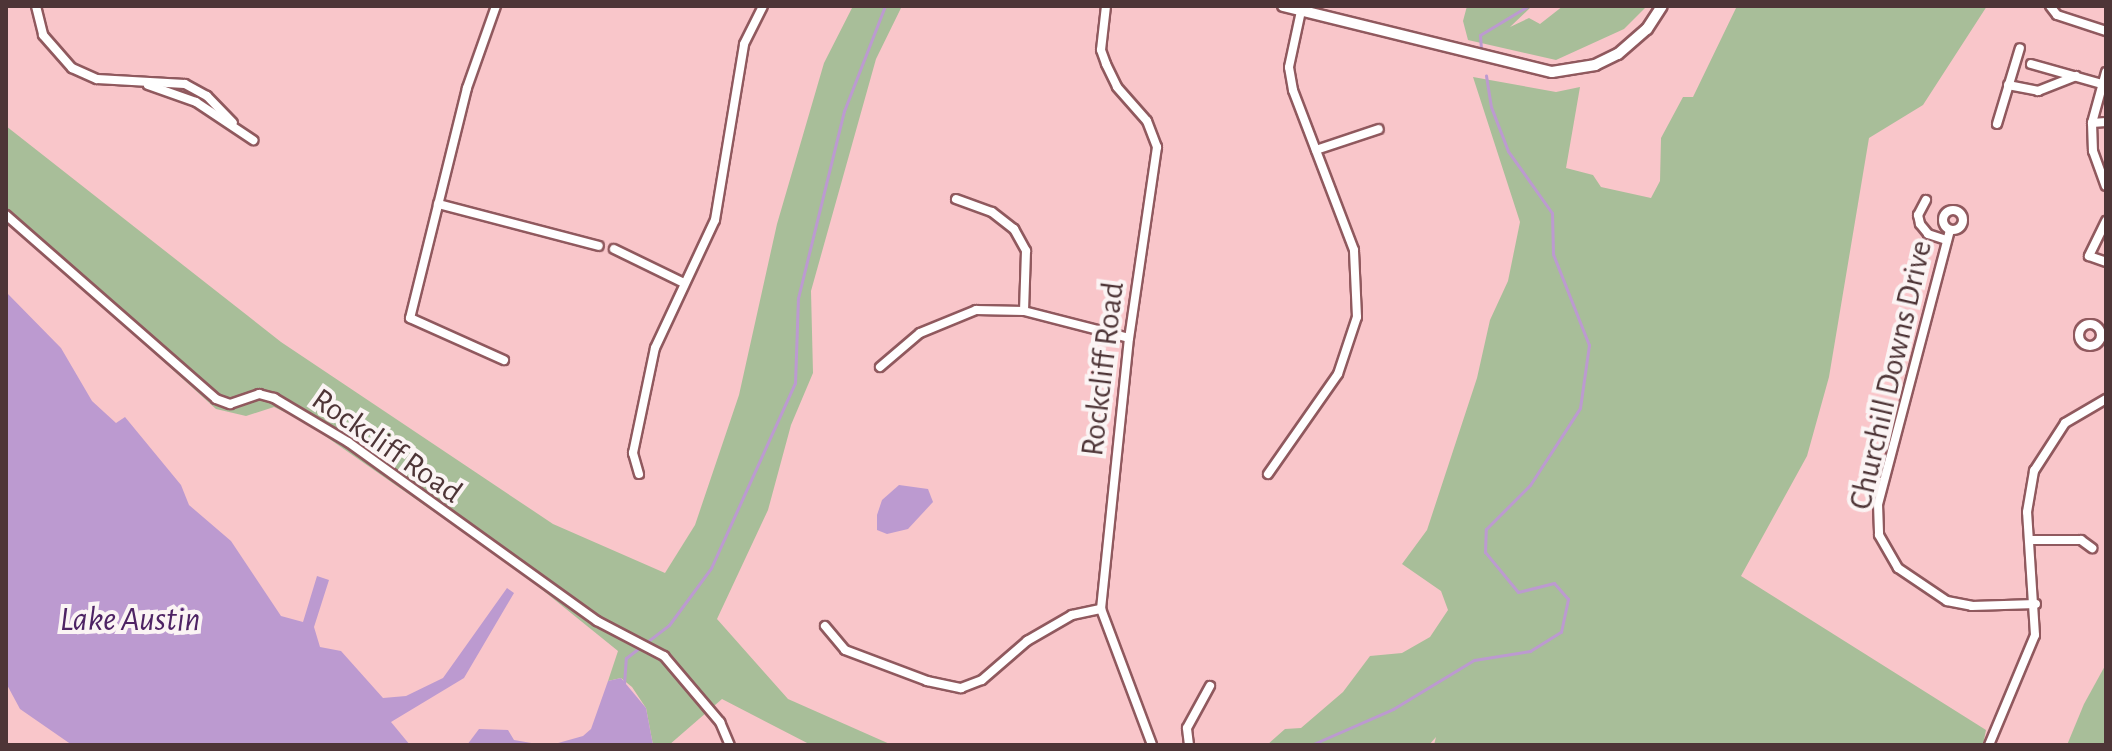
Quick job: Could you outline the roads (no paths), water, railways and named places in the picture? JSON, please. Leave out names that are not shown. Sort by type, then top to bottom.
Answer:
[{"type":"street","points":[[36,6],[43,35],[72,68],[97,79],[147,85],[233,123],[253,140]]},
{"type":"street","points":[[496,6],[467,88],[410,318],[504,360]]},
{"type":"street","points":[[639,474],[633,453],[655,348],[715,220],[744,44],[763,6]]},
{"type":"street","name":"Rockcliff Road","points":[[1106,6],[1101,50],[1106,64],[1117,87],[1147,121],[1157,147],[1129,338],[1101,609],[1152,745]]},
{"type":"street","points":[[1283,6],[1552,72],[1595,65],[1618,54],[1647,29],[1662,6]]},
{"type":"street","points":[[2050,6],[2057,15],[2106,31]]},
{"type":"street","points":[[1268,474],[1338,374],[1357,317],[1354,250],[1289,67],[1301,11]]},
{"type":"street","points":[[1997,124],[2020,48]]},
{"type":"street","points":[[2031,64],[2102,84]]},
{"type":"street","points":[[2106,72],[2092,123],[2093,151],[2106,186]]},
{"type":"street","points":[[2008,85],[2038,91],[2077,76]]},
{"type":"street","points":[[2092,123],[2106,122]]},
{"type":"street","points":[[1316,150],[1379,129]]},
{"type":"street","points":[[956,199],[992,212],[1014,229],[1026,251],[1024,311]]},
{"type":"street","points":[[1926,200],[1918,215],[1920,224],[1928,234],[1947,240]]},
{"type":"street","points":[[438,204],[599,246]]},
{"type":"street","name":"Rockcliff Road","points":[[6,215],[216,399],[230,404],[259,394],[274,398],[348,442],[429,505],[597,621],[626,631],[652,648],[720,722],[730,745]]},
{"type":"street","points":[[2106,221],[2089,256],[2106,262]]},
{"type":"street","name":"Churchill Downs Drive","points":[[1950,230],[1878,504],[1879,535],[1898,568],[1947,601],[1972,606],[2036,604]]},
{"type":"street","points":[[614,249],[684,283]]},
{"type":"street","points":[[880,367],[920,333],[948,318],[976,310],[1024,311],[1061,325],[1129,338]]},
{"type":"street","points":[[1989,745],[2031,653],[2036,604],[2028,500],[2039,459],[2065,423],[2106,399]]},
{"type":"street","points":[[2030,540],[2081,540],[2092,548]]},
{"type":"street","points":[[825,626],[845,650],[927,681],[961,688],[982,680],[1027,641],[1072,615],[1101,609]]},
{"type":"street","points":[[1189,745],[1187,728],[1210,686]]},
{"type":"water","name":"Lake Austin","points":[[6,292],[61,348],[92,401],[116,423],[125,417],[181,485],[189,505],[231,541],[281,616],[303,622],[317,576],[329,580],[314,627],[320,647],[341,651],[383,698],[406,696],[443,678],[507,588],[514,593],[464,678],[391,722],[410,745],[72,745],[20,709],[6,683]]},
{"type":"water","points":[[899,485],[928,489],[933,502],[908,529],[887,534],[877,530],[877,515],[882,500]]},
{"type":"water","points":[[621,678],[646,708],[653,745],[551,745],[583,736],[591,729],[608,681]]},
{"type":"water","points":[[479,729],[508,730],[514,740],[543,745],[467,745]]},
{"type":"waterway","points":[[624,684],[626,658],[669,625],[711,568],[795,383],[798,298],[844,111],[885,6]]},
{"type":"waterway","points":[[1481,49],[1480,35],[1528,6]]},
{"type":"waterway","points":[[1311,745],[1393,709],[1474,660],[1530,651],[1561,632],[1568,599],[1554,583],[1518,592],[1485,552],[1486,529],[1530,485],[1580,408],[1589,345],[1553,254],[1552,213],[1508,151],[1491,107],[1486,75]]}]
